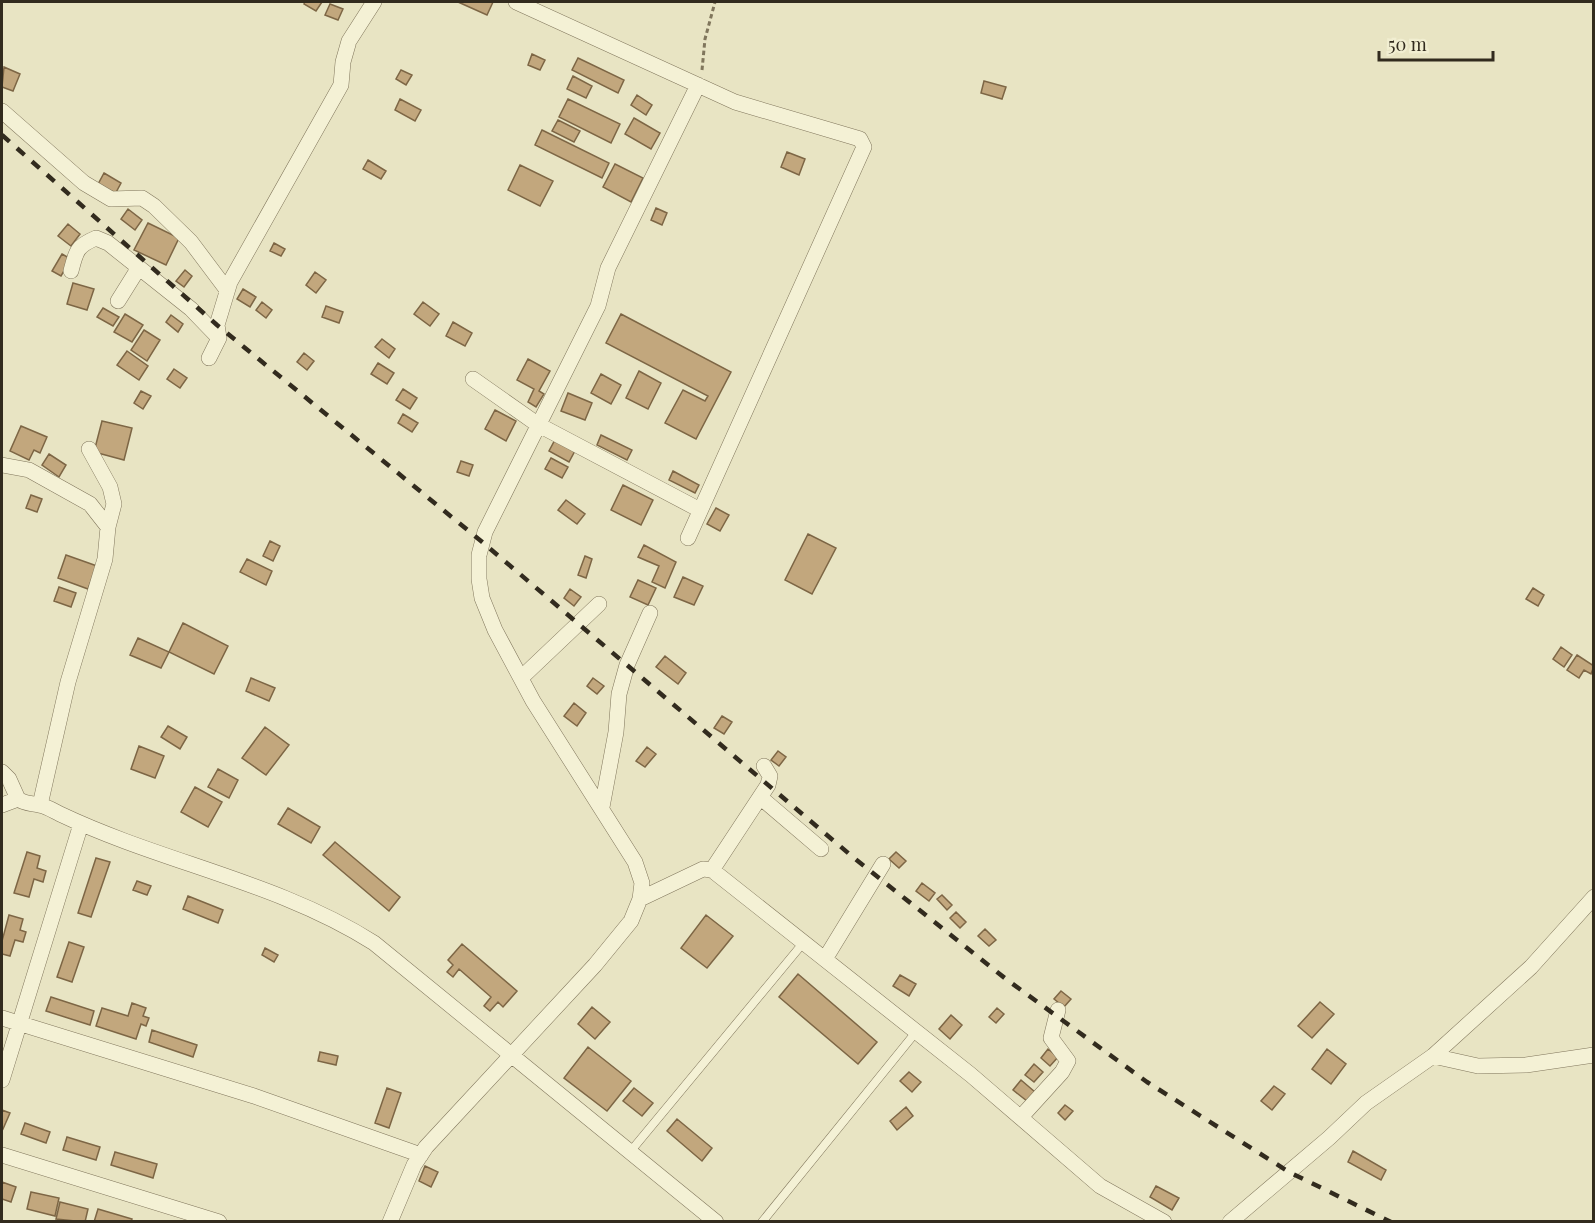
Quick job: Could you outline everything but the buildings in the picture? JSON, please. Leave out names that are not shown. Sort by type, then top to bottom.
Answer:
[{"type":"street","points":[[209,358],[219,338],[217,325],[227,290],[279,191],[341,85],[343,62],[349,41],[374,2]]},
{"type":"street","points":[[516,2],[735,102],[834,129],[860,139],[864,147],[688,538]]},
{"type":"street","points":[[390,1221],[404,1184],[421,1155],[510,1053],[595,965],[631,921],[640,899],[642,883],[635,862],[520,678],[495,630],[482,598],[479,555],[484,532],[598,306],[608,268],[698,85]]},
{"type":"street","points":[[2,111],[84,183],[111,199],[142,198],[154,206],[190,242],[227,290]]},
{"type":"street","points":[[71,271],[75,254],[82,243],[96,238],[108,243],[191,309],[219,338]]},
{"type":"street","points":[[118,301],[138,269]]},
{"type":"street","points":[[474,379],[537,424],[700,510]]},
{"type":"street","points":[[40,805],[68,682],[105,559],[108,527],[114,504],[110,487],[89,449]]},
{"type":"street","points":[[2,465],[29,470],[90,504],[108,527]]},
{"type":"street","points":[[520,678],[599,604]]},
{"type":"street","points":[[602,807],[616,732],[619,694],[627,665],[650,614]]},
{"type":"street","points":[[712,870],[770,780],[764,766]]},
{"type":"street","points":[[2,772],[9,779],[18,799],[24,803],[40,805],[81,824],[303,904],[340,922],[374,943],[716,1221]]},
{"type":"street","points":[[760,797],[821,849]]},
{"type":"street","points":[[2,805],[18,799]]},
{"type":"street","points":[[2,1080],[81,824]]},
{"type":"street","points":[[825,959],[883,864]]},
{"type":"street","points":[[640,899],[703,869],[712,870],[1021,1117],[1100,1186],[1164,1221]]},
{"type":"street","points":[[1230,1221],[1329,1138],[1366,1103],[1432,1056],[1531,967],[1593,897]]},
{"type":"street","points":[[1021,1117],[1062,1072],[1068,1061],[1051,1038],[1058,1010]]},
{"type":"street","points":[[2,1018],[254,1096],[421,1155]]},
{"type":"street","points":[[1432,1056],[1478,1066],[1526,1065],[1593,1055]]},
{"type":"street","points":[[2,1155],[219,1221]]},
{"type":"lane","points":[[630,1152],[804,942]]},
{"type":"lane","points":[[762,1221],[916,1032]]},
{"type":"path","points":[[698,85],[715,2]]},
{"type":"railway","points":[[2,135],[217,325],[481,541],[854,858],[1006,979],[1147,1082],[1289,1172],[1391,1222]]}]
